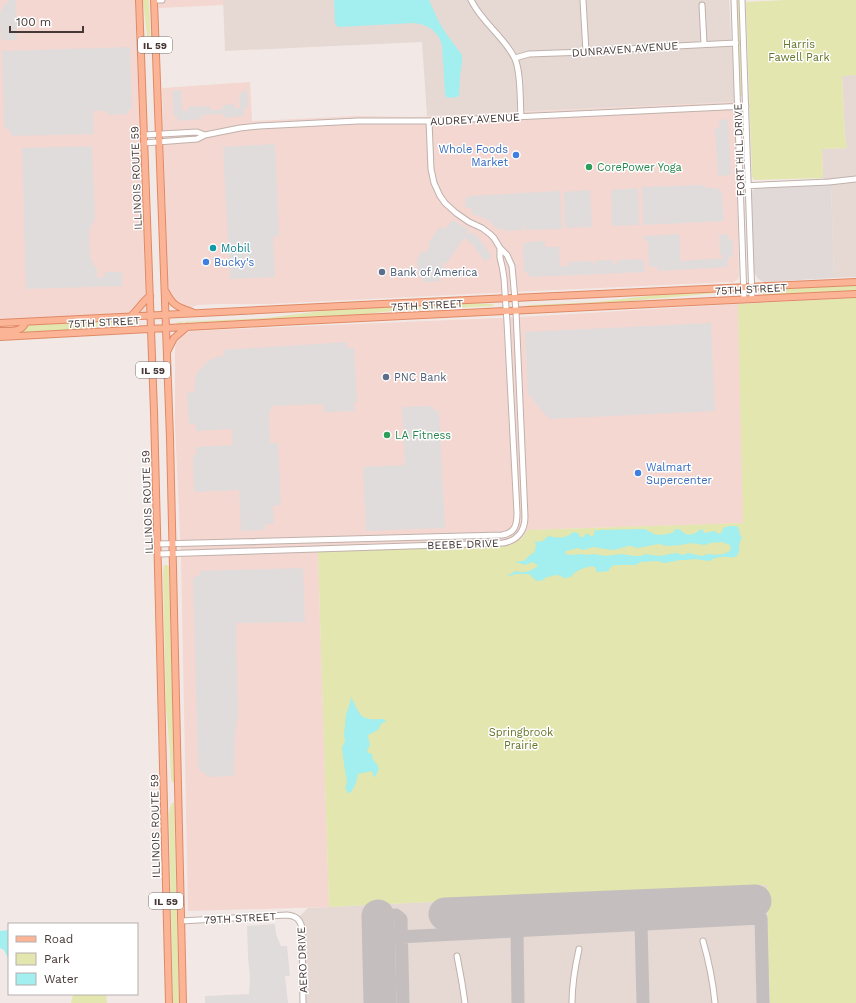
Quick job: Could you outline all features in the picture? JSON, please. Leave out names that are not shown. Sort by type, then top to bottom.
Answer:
[{"type":"main road","name":"ILLINOIS ROUTE 59","points":[[139,0],[158,544],[169,1003]]},
{"type":"main road","name":"IL 59","points":[[154,0],[173,544],[184,1003]]},
{"type":"main road","name":"75TH STREET","points":[[0,323],[515,297],[856,282]]},
{"type":"main road","points":[[164,289],[170,300],[177,307],[196,313]]},
{"type":"main road","name":"75TH STREET","points":[[0,337],[856,294]]},
{"type":"main road","points":[[131,316],[150,296]]},
{"type":"main road","points":[[0,331],[18,330],[22,328],[26,322]]},
{"type":"main road","points":[[166,354],[174,338],[188,327]]},
{"type":"street","points":[[154,0],[162,0]]},
{"type":"street","points":[[471,0],[479,15],[505,44],[515,58],[519,73],[521,116]]},
{"type":"street","points":[[583,0],[586,52]]},
{"type":"street","name":"FORT HILL DRIVE","points":[[734,0],[744,299]]},
{"type":"street","name":"FORT HILL DRIVE","points":[[742,0],[752,299]]},
{"type":"street","points":[[702,4],[704,44]]},
{"type":"street","name":"DUNRAVEN AVENUE","points":[[515,58],[528,54],[736,43]]},
{"type":"street","name":"AUDREY AVENUE","points":[[144,143],[197,139],[205,135],[259,126],[364,121],[429,121],[746,106]]},
{"type":"street","name":"BEEBE DRIVE","points":[[158,554],[503,543],[516,539],[521,533],[525,525],[525,520],[516,311],[512,266],[507,255],[490,234],[456,214],[440,196],[432,176],[429,121]]},
{"type":"street","name":"AUDREY AVENUE","points":[[144,135],[197,132],[205,135]]},
{"type":"street","points":[[741,186],[829,182],[856,179]]},
{"type":"street","name":"BEEBE DRIVE","points":[[158,544],[502,535],[512,531],[517,523],[517,513],[506,311],[500,248]]},
{"type":"street","name":"79TH STREET","points":[[181,921],[287,915],[298,918]]},
{"type":"street","name":"AERO DRIVE","points":[[298,918],[302,928],[303,1003]]},
{"type":"street","points":[[703,941],[712,973],[715,1003]]},
{"type":"street","points":[[572,1003],[575,966],[579,949]]},
{"type":"street","points":[[456,956],[465,1003]]},
{"type":"shaded area","points":[[0,0],[135,0],[146,312],[0,320]]},
{"type":"shaded area","points":[[8,0],[16,0],[17,40],[1,40],[0,11],[2,11],[2,7],[8,2]]},
{"type":"shaded area","points":[[159,0],[223,0],[223,5],[159,8]]},
{"type":"shaded area","points":[[223,0],[729,0],[735,102],[427,116],[422,42],[225,51]]},
{"type":"shaded area","points":[[130,47],[132,110],[128,110],[128,114],[107,115],[107,111],[93,111],[94,134],[11,136],[11,132],[4,126],[2,51]]},
{"type":"shaded area","points":[[842,75],[856,75],[856,277],[834,278],[831,185],[823,178],[822,149],[847,148],[845,138]]},
{"type":"shaded area","points":[[250,82],[252,121],[357,116],[414,117],[735,102],[738,279],[732,283],[269,304],[221,304],[197,305],[192,307],[181,306],[174,302],[170,295],[168,282],[162,88]]},
{"type":"shaded area","points":[[246,89],[248,106],[244,110],[244,116],[224,118],[224,114],[201,115],[201,119],[178,121],[177,116],[174,116],[172,91],[181,90],[182,110],[188,111],[187,107],[210,106],[210,110],[223,109],[223,105],[234,104],[235,108],[240,108],[239,95]]},
{"type":"shaded area","points":[[728,119],[731,175],[718,176],[715,128],[719,128],[719,120]]},
{"type":"shaded area","points":[[275,144],[279,236],[273,237],[275,277],[230,279],[223,147]]},
{"type":"shaded area","points":[[92,146],[95,220],[91,226],[91,230],[89,230],[90,259],[97,269],[97,278],[105,276],[105,272],[122,272],[122,286],[26,289],[22,148]]},
{"type":"shaded area","points":[[703,185],[706,188],[718,188],[719,191],[722,192],[724,221],[643,225],[642,187]]},
{"type":"shaded area","points":[[831,185],[834,278],[764,282],[758,279],[754,272],[752,191],[756,188]]},
{"type":"shaded area","points":[[638,188],[639,225],[612,226],[611,190]]},
{"type":"shaded area","points":[[590,190],[592,227],[565,228],[564,192]]},
{"type":"shaded area","points":[[560,191],[562,229],[525,230],[524,226],[522,226],[523,230],[503,231],[502,227],[498,230],[488,220],[471,213],[472,209],[466,208],[465,198],[469,198],[469,196]]},
{"type":"shaded area","points":[[453,220],[469,230],[467,233],[469,235],[471,232],[477,236],[492,257],[484,261],[473,245],[464,238],[446,264],[443,262],[440,265],[444,265],[445,277],[440,277],[440,281],[423,282],[422,277],[418,277],[417,260],[421,251],[425,253],[430,246],[428,243],[440,227],[444,229]]},
{"type":"shaded area","points":[[679,234],[681,261],[723,258],[723,255],[720,255],[719,235],[728,234],[729,240],[733,240],[733,256],[729,257],[727,267],[658,271],[657,267],[649,267],[648,241],[644,241],[644,236]]},
{"type":"shaded area","points":[[545,241],[545,247],[559,247],[560,266],[568,266],[568,262],[593,261],[593,265],[595,265],[595,261],[613,260],[613,264],[617,263],[617,260],[643,259],[645,272],[529,277],[529,273],[524,272],[523,243]]},
{"type":"shaded area","points":[[738,304],[744,523],[528,530],[521,540],[515,544],[509,545],[318,552],[329,907],[188,911],[181,557],[175,424],[175,350],[176,342],[181,336],[191,331],[520,317]]},
{"type":"shaded area","points":[[711,323],[715,411],[549,419],[528,394],[525,332]]},
{"type":"shaded area","points":[[347,342],[347,348],[354,348],[357,402],[354,403],[355,411],[324,412],[323,404],[272,406],[269,415],[270,443],[278,443],[281,505],[273,506],[274,524],[265,524],[265,530],[241,531],[239,490],[194,492],[193,455],[197,455],[196,447],[233,445],[232,429],[196,431],[195,424],[189,424],[187,393],[194,392],[197,373],[210,360],[224,356],[223,350]]},
{"type":"shaded area","points":[[433,406],[434,411],[439,410],[445,528],[366,531],[363,467],[405,465],[402,407]]},
{"type":"shaded area","points":[[303,568],[305,622],[236,623],[238,715],[235,734],[234,776],[206,777],[206,773],[202,773],[198,766],[193,579],[200,575],[200,571]]},
{"type":"shaded area","points":[[767,885],[770,1003],[306,1003],[305,927],[300,916],[308,908]]},
{"type":"shaded area","points":[[275,924],[276,934],[281,946],[287,946],[290,976],[285,976],[288,1003],[205,1003],[205,996],[249,994],[250,978],[247,926]]},
{"type":"green space","points":[[143,0],[149,0],[151,53],[149,53]]},
{"type":"green space","points":[[737,0],[739,0],[741,96],[740,95]]},
{"type":"green space","name":"Harris Fawell Park","points":[[786,0],[856,0],[856,75],[842,76],[845,138],[847,148],[822,149],[823,178],[755,180],[753,179],[752,175],[746,2]]},
{"type":"green space","points":[[856,285],[856,291],[765,296],[762,294],[762,291],[765,289]]},
{"type":"green space","points":[[728,292],[619,302],[525,307],[529,305],[597,302],[664,294]]},
{"type":"green space","name":"Springbrook Prairie","points":[[856,298],[856,1003],[770,1003],[767,885],[329,907],[318,552],[509,545],[520,540],[528,530],[743,523],[738,304]]},
{"type":"green space","points":[[465,303],[493,304],[493,306],[391,311],[349,316],[177,323],[266,318],[346,308]]},
{"type":"green space","points":[[137,320],[137,324],[108,325],[63,331],[9,334],[24,329],[27,324]]},
{"type":"green space","points":[[164,565],[169,567],[174,782],[172,782],[171,778],[166,708]]},
{"type":"green space","points":[[172,803],[174,803],[179,1003],[173,1003],[169,814]]},
{"type":"green space","points":[[73,995],[106,995],[107,1003],[71,1003]]},
{"type":"water","points":[[334,0],[429,0],[445,32],[462,55],[459,96],[453,98],[446,97],[442,45],[438,36],[432,29],[413,23],[339,27],[335,23]]},
{"type":"water","points":[[737,526],[739,529],[742,538],[739,552],[735,557],[719,557],[710,561],[694,559],[665,563],[657,561],[641,562],[635,565],[614,565],[609,569],[609,571],[599,572],[597,572],[595,567],[589,567],[578,571],[571,577],[563,578],[559,575],[555,575],[546,577],[544,580],[540,581],[535,580],[529,574],[507,575],[515,571],[527,572],[538,566],[533,562],[524,565],[515,563],[524,561],[534,553],[536,546],[535,541],[543,541],[548,536],[565,537],[573,532],[578,533],[580,537],[583,537],[586,534],[592,536],[594,535],[594,531],[599,530],[644,529],[659,535],[672,533],[675,529],[679,529],[689,535],[701,529],[704,533],[715,531],[720,534],[723,528]],"holes":[[[722,542],[730,545],[731,550],[727,553],[702,556],[688,553],[683,555],[676,553],[659,556],[645,554],[641,556],[621,554],[606,556],[594,554],[568,555],[565,553],[566,551],[578,548],[583,550],[593,547],[612,550],[628,546],[637,548],[659,544],[667,546],[691,543],[705,545]]]},
{"type":"water","points":[[351,697],[363,717],[370,719],[383,719],[386,721],[381,724],[378,730],[368,735],[370,745],[367,751],[372,754],[373,760],[379,769],[375,777],[373,776],[372,771],[358,774],[354,786],[350,793],[348,793],[345,788],[347,782],[342,748],[345,741],[344,734],[346,715]]},
{"type":"water","points":[[8,930],[8,958],[4,950],[0,948],[0,931]]},
{"type":"taxiway","points":[[378,916],[396,915],[401,919],[403,1003]]},
{"type":"taxiway","points":[[379,938],[761,918],[763,1003]]},
{"type":"taxiway","points":[[641,924],[643,1003]]},
{"type":"taxiway","points":[[517,931],[518,1003]]},
{"type":"runway","points":[[445,914],[755,901]]},
{"type":"runway","points":[[378,916],[380,1003]]},
{"type":"place","name":"Whole Foods Market","points":[[516,155]]},
{"type":"place","name":"CorePower Yoga","points":[[589,167]]},
{"type":"place","name":"Mobil","points":[[213,248]]},
{"type":"place","name":"Bucky's","points":[[206,262]]},
{"type":"place","name":"Bank of America","points":[[382,272]]},
{"type":"place","name":"PNC Bank","points":[[386,377]]},
{"type":"place","name":"LA Fitness","points":[[387,435]]},
{"type":"place","name":"Walmart Supercenter","points":[[638,473]]}]
